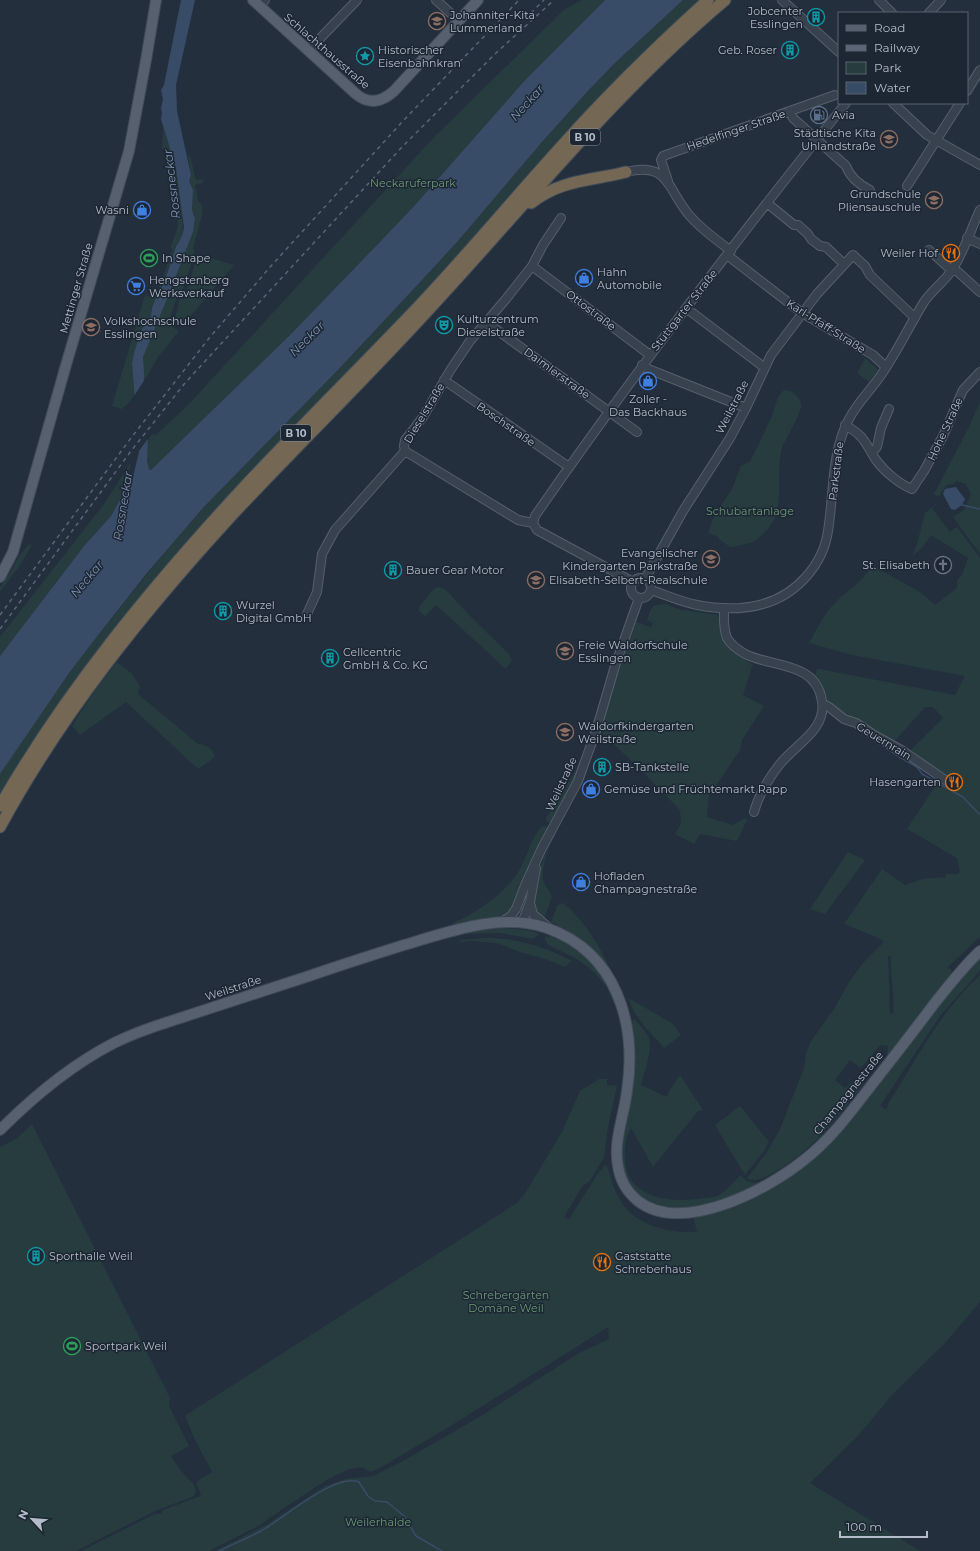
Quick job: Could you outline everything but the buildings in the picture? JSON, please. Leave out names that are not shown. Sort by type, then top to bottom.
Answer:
[{"type":"highway","name":"B 10","points":[[0,806],[46,731],[78,687],[120,632],[193,544],[248,483],[421,304],[602,102],[707,0]]},
{"type":"highway","name":"B 10","points":[[0,827],[35,767],[63,725],[119,648],[230,517],[406,335],[613,106],[682,38],[725,0]]},
{"type":"highway","points":[[682,38],[734,0]]},
{"type":"highway","points":[[514,217],[541,195],[558,186],[626,172]]},
{"type":"main road","name":"Mettinger Straße","points":[[0,577],[8,563],[18,536],[66,365],[129,151],[144,75],[156,0]]},
{"type":"main road","points":[[458,20],[478,0]]},
{"type":"main road","name":"Schlachthausstraße","points":[[259,2],[308,51],[362,99],[369,101],[381,100],[390,95],[458,20]]},
{"type":"main road","name":"Champagnestraße","points":[[522,924],[536,922],[574,942],[590,955],[609,979],[620,1001],[628,1026],[630,1052],[627,1093],[617,1150],[619,1171],[625,1186],[638,1200],[656,1210],[673,1213],[704,1209],[739,1198],[780,1177],[811,1154],[839,1127],[954,978],[980,951]]},
{"type":"main road","name":"Weilstraße","points":[[0,1130],[39,1094],[65,1073],[90,1056],[131,1036],[171,1021],[424,939],[470,927],[499,923],[522,924]]},
{"type":"street","points":[[308,51],[357,0]]},
{"type":"street","points":[[436,0],[458,20]]},
{"type":"street","points":[[782,0],[838,51]]},
{"type":"street","points":[[879,0],[891,12]]},
{"type":"street","points":[[930,12],[941,0]]},
{"type":"street","points":[[968,89],[980,70]]},
{"type":"street","name":"Hedelfinger Straße","points":[[668,181],[661,160],[663,156],[835,95]]},
{"type":"street","name":"Stuttgarter Straße","points":[[533,524],[535,516],[568,467],[642,365],[845,104]]},
{"type":"street","points":[[894,104],[925,133],[980,165]]},
{"type":"street","points":[[907,186],[959,104]]},
{"type":"street","points":[[789,111],[793,118],[818,139],[846,166],[849,173],[864,188],[870,190]]},
{"type":"street","name":"Karl-Pfaff-Straße","points":[[626,172],[641,168],[659,173],[668,181],[692,218],[729,253],[802,313],[873,355],[886,367]]},
{"type":"street","points":[[767,203],[794,225],[798,225],[820,246],[826,247],[844,264]]},
{"type":"street","name":"Parkstraße","points":[[651,590],[695,605],[724,608],[752,607],[774,600],[797,586],[815,566],[827,540],[838,446],[846,425],[856,406],[886,367],[926,299],[952,269],[980,210]]},
{"type":"street","name":"Dieselstraße","points":[[307,614],[317,592],[322,554],[335,530],[405,451],[405,440],[421,419],[444,380],[469,343],[532,266],[543,245],[561,218]]},
{"type":"street","points":[[967,238],[980,244]]},
{"type":"street","points":[[930,250],[948,267],[958,272],[980,292]]},
{"type":"street","name":"Weilstraße","points":[[645,579],[676,522],[719,457],[746,408],[773,352],[820,290],[853,254],[865,266],[870,275],[915,318]]},
{"type":"street","name":"Ottostraße","points":[[532,266],[650,355]]},
{"type":"street","points":[[686,308],[765,368]]},
{"type":"street","name":"Daimlerstraße","points":[[486,322],[637,432]]},
{"type":"street","points":[[642,365],[648,369],[746,408]]},
{"type":"street","name":"Hohe Straße","points":[[872,452],[883,468],[906,487],[912,489],[924,471],[943,436],[963,390],[980,372]]},
{"type":"street","name":"Boschstraße","points":[[444,380],[568,467]]},
{"type":"street","points":[[846,425],[863,438],[872,452],[877,447],[881,428],[888,409]]},
{"type":"street","points":[[405,451],[518,520],[533,524],[537,530],[633,582]]},
{"type":"street","points":[[639,578],[645,579],[650,584],[651,590],[646,596],[639,598],[634,596],[631,587],[633,582],[639,578]]},
{"type":"street","name":"Weilstraße","points":[[499,923],[511,916],[520,901],[526,883],[546,840],[573,790],[588,755],[617,661],[639,598]]},
{"type":"street","points":[[724,608],[726,632],[732,645],[742,652],[759,660],[792,667],[803,671],[818,686],[823,704],[817,727],[794,748],[776,770],[761,794],[754,812]]},
{"type":"street","name":"Geuernrain","points":[[823,704],[844,719],[856,723],[902,751],[945,780]]},
{"type":"street","name":"Weilstraße","points":[[522,924],[530,902],[535,879],[536,863]]},
{"type":"street","points":[[520,901],[522,924]]},
{"type":"street","points":[[530,902],[536,922]]},
{"type":"green space","name":"Neckaruferpark","points":[[582,0],[605,0],[526,79],[415,205],[290,335],[153,469],[149,470],[147,451],[148,442],[152,434],[156,435],[189,404],[435,136],[565,9]]},
{"type":"green space","points":[[683,0],[699,0],[620,75],[565,133],[426,290],[208,518],[149,586],[76,679],[25,752],[0,794],[0,774],[18,746],[69,673],[172,543],[202,509],[337,371],[458,241],[542,142],[587,92],[615,63]]},
{"type":"green space","points":[[163,126],[176,167],[181,196],[183,233],[179,242],[175,246],[166,278],[154,303],[151,317],[146,321],[134,353],[132,363],[135,394],[129,403],[122,409],[112,406],[145,295],[151,297],[153,290],[157,291],[161,284],[172,249],[170,248],[178,227],[175,190],[165,149],[162,148]]},
{"type":"green space","points":[[188,156],[190,156],[196,180],[204,179],[202,183],[195,185],[198,201],[202,205],[202,215],[193,249],[195,250],[185,285],[181,294],[178,294],[168,324],[179,331],[158,357],[146,378],[143,376],[142,365],[144,353],[193,232],[195,216],[192,210],[193,192],[189,181],[191,175]]},
{"type":"green space","points":[[198,254],[234,265],[183,325],[174,322],[180,298],[184,299]]},
{"type":"green space","points":[[865,358],[877,369],[869,382],[857,373]]},
{"type":"green space","name":"Schubartanlage","points":[[784,390],[792,392],[797,396],[801,404],[801,408],[782,448],[776,513],[772,523],[756,540],[748,544],[730,547],[718,538],[719,537],[708,533],[715,514],[732,489],[741,466],[750,461],[757,448],[773,413],[778,397]]},
{"type":"green space","points":[[980,402],[980,554],[953,517],[964,510],[971,494],[966,484],[956,481],[954,484],[946,485],[939,497],[934,494],[969,427]]},
{"type":"green space","points":[[131,462],[128,474],[133,477],[111,516],[84,546],[0,656],[0,637],[104,504]]},
{"type":"green space","points":[[936,504],[937,505],[932,508],[950,532],[957,527],[980,558],[980,937],[948,967],[954,973],[891,1056],[887,1054],[888,1046],[880,1045],[861,1068],[850,1060],[835,1080],[845,1088],[855,1080],[863,1084],[824,1132],[802,1153],[766,1177],[755,1180],[747,1178],[767,1152],[780,1129],[804,1068],[806,1054],[811,1041],[834,1009],[849,982],[863,963],[884,942],[881,939],[844,924],[882,869],[905,885],[923,879],[946,877],[946,874],[958,874],[960,872],[957,858],[907,829],[938,782],[944,787],[949,780],[908,753],[943,718],[933,707],[925,707],[892,744],[846,717],[828,702],[821,684],[815,676],[817,669],[819,669],[955,695],[965,676],[852,655],[809,643],[831,607],[859,582],[873,566],[920,592],[935,605],[957,588],[957,580],[962,575],[968,558],[931,535],[922,548],[912,556],[917,544],[925,513]],"holes":[[[888,956],[891,956],[891,970],[893,1014],[890,1013]]]},
{"type":"green space","points":[[29,544],[32,545],[19,567],[0,592],[0,587],[19,556]]},
{"type":"green space","points":[[437,587],[443,588],[449,593],[509,654],[512,660],[506,669],[436,605],[425,616],[419,611],[419,607]]},
{"type":"green space","points":[[668,604],[684,611],[718,615],[721,631],[728,648],[732,652],[753,664],[743,695],[764,706],[742,740],[740,750],[709,796],[707,817],[733,825],[744,818],[747,820],[737,841],[700,834],[694,844],[675,834],[681,824],[680,810],[603,734],[601,729],[616,679],[636,622],[651,627],[653,623],[647,620],[653,606]]},
{"type":"green space","points":[[117,662],[131,673],[140,686],[138,694],[198,744],[209,748],[215,757],[198,769],[126,702],[80,735],[72,726],[96,689]]},
{"type":"green space","points":[[575,771],[577,773],[554,820],[547,822],[546,818]]},
{"type":"green space","points":[[543,826],[547,827],[547,832],[512,911],[504,917],[454,926],[453,923],[491,901],[507,886],[523,864],[533,839],[539,829]]},
{"type":"green space","points":[[555,832],[556,833],[546,857],[543,871],[544,883],[552,897],[544,919],[535,912],[533,907],[541,865]]},
{"type":"green space","points":[[848,852],[865,860],[825,914],[810,909]]},
{"type":"green space","points":[[562,903],[566,905],[582,922],[600,948],[615,979],[613,980],[600,962],[579,939],[551,922],[557,906]]},
{"type":"green space","points":[[507,928],[532,931],[540,934],[533,939],[500,933],[458,934],[478,930]]},
{"type":"green space","points":[[545,936],[550,936],[587,958],[599,970],[610,988],[619,1008],[616,1009],[608,989],[594,972],[577,959],[548,945],[545,940]]},
{"type":"green space","points":[[481,938],[517,941],[551,951],[572,961],[565,967],[497,943],[472,941],[459,942],[461,940]]},
{"type":"green space","points":[[980,955],[980,971],[940,1016],[880,1106],[886,1110],[889,1102],[941,1019],[980,975],[980,1302],[945,1343],[892,1395],[858,1436],[810,1483],[920,1551],[215,1551],[266,1525],[325,1486],[346,1479],[373,1476],[403,1461],[476,1419],[579,1353],[609,1339],[608,1327],[457,1422],[380,1468],[370,1472],[362,1467],[349,1469],[328,1479],[260,1525],[209,1551],[81,1551],[155,1514],[161,1514],[163,1510],[201,1496],[196,1482],[212,1472],[192,1434],[186,1415],[517,1203],[524,1195],[562,1132],[580,1091],[599,1079],[607,1079],[607,1085],[617,1086],[608,1128],[604,1158],[589,1182],[583,1185],[564,1217],[569,1219],[605,1165],[607,1166],[619,1198],[625,1208],[633,1215],[653,1226],[664,1229],[697,1232],[693,1215],[787,1176],[908,1042]]},
{"type":"green space","points":[[630,999],[672,1023],[681,1035],[664,1048],[639,1020],[629,1000]]},
{"type":"green space","points":[[635,1019],[648,1035],[650,1043],[649,1055],[641,1085],[667,1097],[669,1091],[680,1075],[703,1110],[698,1111],[653,1167],[631,1128],[625,1146],[625,1154],[627,1171],[632,1181],[640,1189],[649,1194],[672,1200],[709,1198],[719,1195],[741,1175],[747,1181],[753,1183],[762,1181],[763,1183],[712,1204],[684,1209],[664,1208],[640,1198],[625,1179],[620,1151],[630,1023]]},
{"type":"green space","points":[[740,1106],[769,1142],[764,1151],[745,1175],[715,1125]]},
{"type":"green space","name":"Sportpark Weil","points":[[32,1124],[170,1398],[170,1408],[189,1446],[171,1456],[180,1470],[194,1485],[196,1491],[192,1497],[155,1511],[76,1551],[0,1551],[0,1147],[16,1139]]},
{"type":"water","points":[[181,0],[195,0],[176,85],[177,111],[191,175],[189,181],[193,190],[192,210],[195,218],[193,232],[143,357],[148,439],[147,461],[149,469],[151,470],[290,335],[376,246],[415,205],[526,79],[605,0],[683,0],[615,63],[587,92],[542,142],[458,241],[423,279],[337,371],[202,509],[147,573],[69,673],[0,774],[0,656],[84,546],[111,516],[133,477],[139,452],[132,363],[134,353],[141,331],[146,321],[151,317],[154,303],[164,282],[184,227],[176,168],[161,119],[163,99],[161,90],[164,85]]},
{"type":"water","points":[[956,487],[965,499],[962,505],[955,510],[951,509],[943,494],[945,489]]},
{"type":"pier","points":[[145,379],[150,436],[136,455],[134,396]]},
{"type":"waterway","points":[[962,505],[980,509]]},
{"type":"waterway","points":[[874,740],[917,767],[922,774],[963,797],[979,814]]},
{"type":"waterway","points":[[219,1551],[261,1531],[323,1490],[336,1484],[349,1481],[359,1482],[368,1496],[375,1501],[387,1502],[404,1516],[416,1536],[442,1551]]},
{"type":"railway","points":[[0,615],[131,438],[210,337],[271,266],[403,121],[519,0]]},
{"type":"railway","points":[[531,13],[544,0]]},
{"type":"railway","points":[[0,629],[131,451],[185,383],[402,147],[496,53],[554,0]]},
{"type":"place","name":"Jobcenter Esslingen","points":[[816,17]]},
{"type":"place","name":"Johanniter-Kita Lummerland","points":[[437,21]]},
{"type":"place","name":"Geb. Roser","points":[[790,50]]},
{"type":"place","name":"Historischer Eisenbahnkran","points":[[365,56]]},
{"type":"place","name":"Avia","points":[[819,115]]},
{"type":"place","name":"Städtische Kita Uhlandstraße","points":[[889,139]]},
{"type":"place","name":"Grundschule Pliensauschule","points":[[934,200]]},
{"type":"place","name":"Wasni","points":[[142,210]]},
{"type":"place","name":"Weiler Hof","points":[[951,253]]},
{"type":"place","name":"In Shape","points":[[149,258]]},
{"type":"place","name":"Hahn Automobile","points":[[584,278]]},
{"type":"place","name":"Hengstenberg Werksverkauf","points":[[136,286]]},
{"type":"place","name":"Kulturzentrum Dieselstraße","points":[[444,325]]},
{"type":"place","name":"Volkshochschule Esslingen","points":[[91,327]]},
{"type":"place","name":"Zoller - Das Backhaus","points":[[648,381]]},
{"type":"place","name":"Evangelischer Kindergarten Parkstraße","points":[[711,559]]},
{"type":"place","name":"St. Elisabeth","points":[[943,565]]},
{"type":"place","name":"Bauer Gear Motor","points":[[393,570]]},
{"type":"place","name":"Elisabeth-Selbert-Realschule","points":[[536,580]]},
{"type":"place","name":"Wurzel Digital GmbH","points":[[223,611]]},
{"type":"place","name":"Freie Waldorfschule Esslingen","points":[[565,651]]},
{"type":"place","name":"Cellcentric GmbH & Co. KG","points":[[330,658]]},
{"type":"place","name":"Waldorfkindergarten Weilstraße","points":[[565,732]]},
{"type":"place","name":"SB-Tankstelle","points":[[602,767]]},
{"type":"place","name":"Hasengarten","points":[[954,782]]},
{"type":"place","name":"Gemüse und Früchtemarkt Rapp","points":[[591,789]]},
{"type":"place","name":"Hofladen Champagnestraße","points":[[581,882]]},
{"type":"place","name":"Sporthalle Weil","points":[[36,1256]]},
{"type":"place","name":"Gaststatte Schreberhaus","points":[[602,1262]]},
{"type":"place","name":"Sportpark Weil","points":[[72,1346]]},
{"type":"water label","name":"Neckar","points":[[527,103]]},
{"type":"water label","name":"Rossneckar","points":[[172,184]]},
{"type":"water label","name":"Neckar","points":[[307,339]]},
{"type":"water label","name":"Rossneckar","points":[[123,506]]},
{"type":"water label","name":"Neckar","points":[[87,579]]},
{"type":"park label","name":"Schrebergärten Domäne Weil","points":[[506,1301]]},
{"type":"park label","name":"Weilerhalde","points":[[378,1522]]}]
